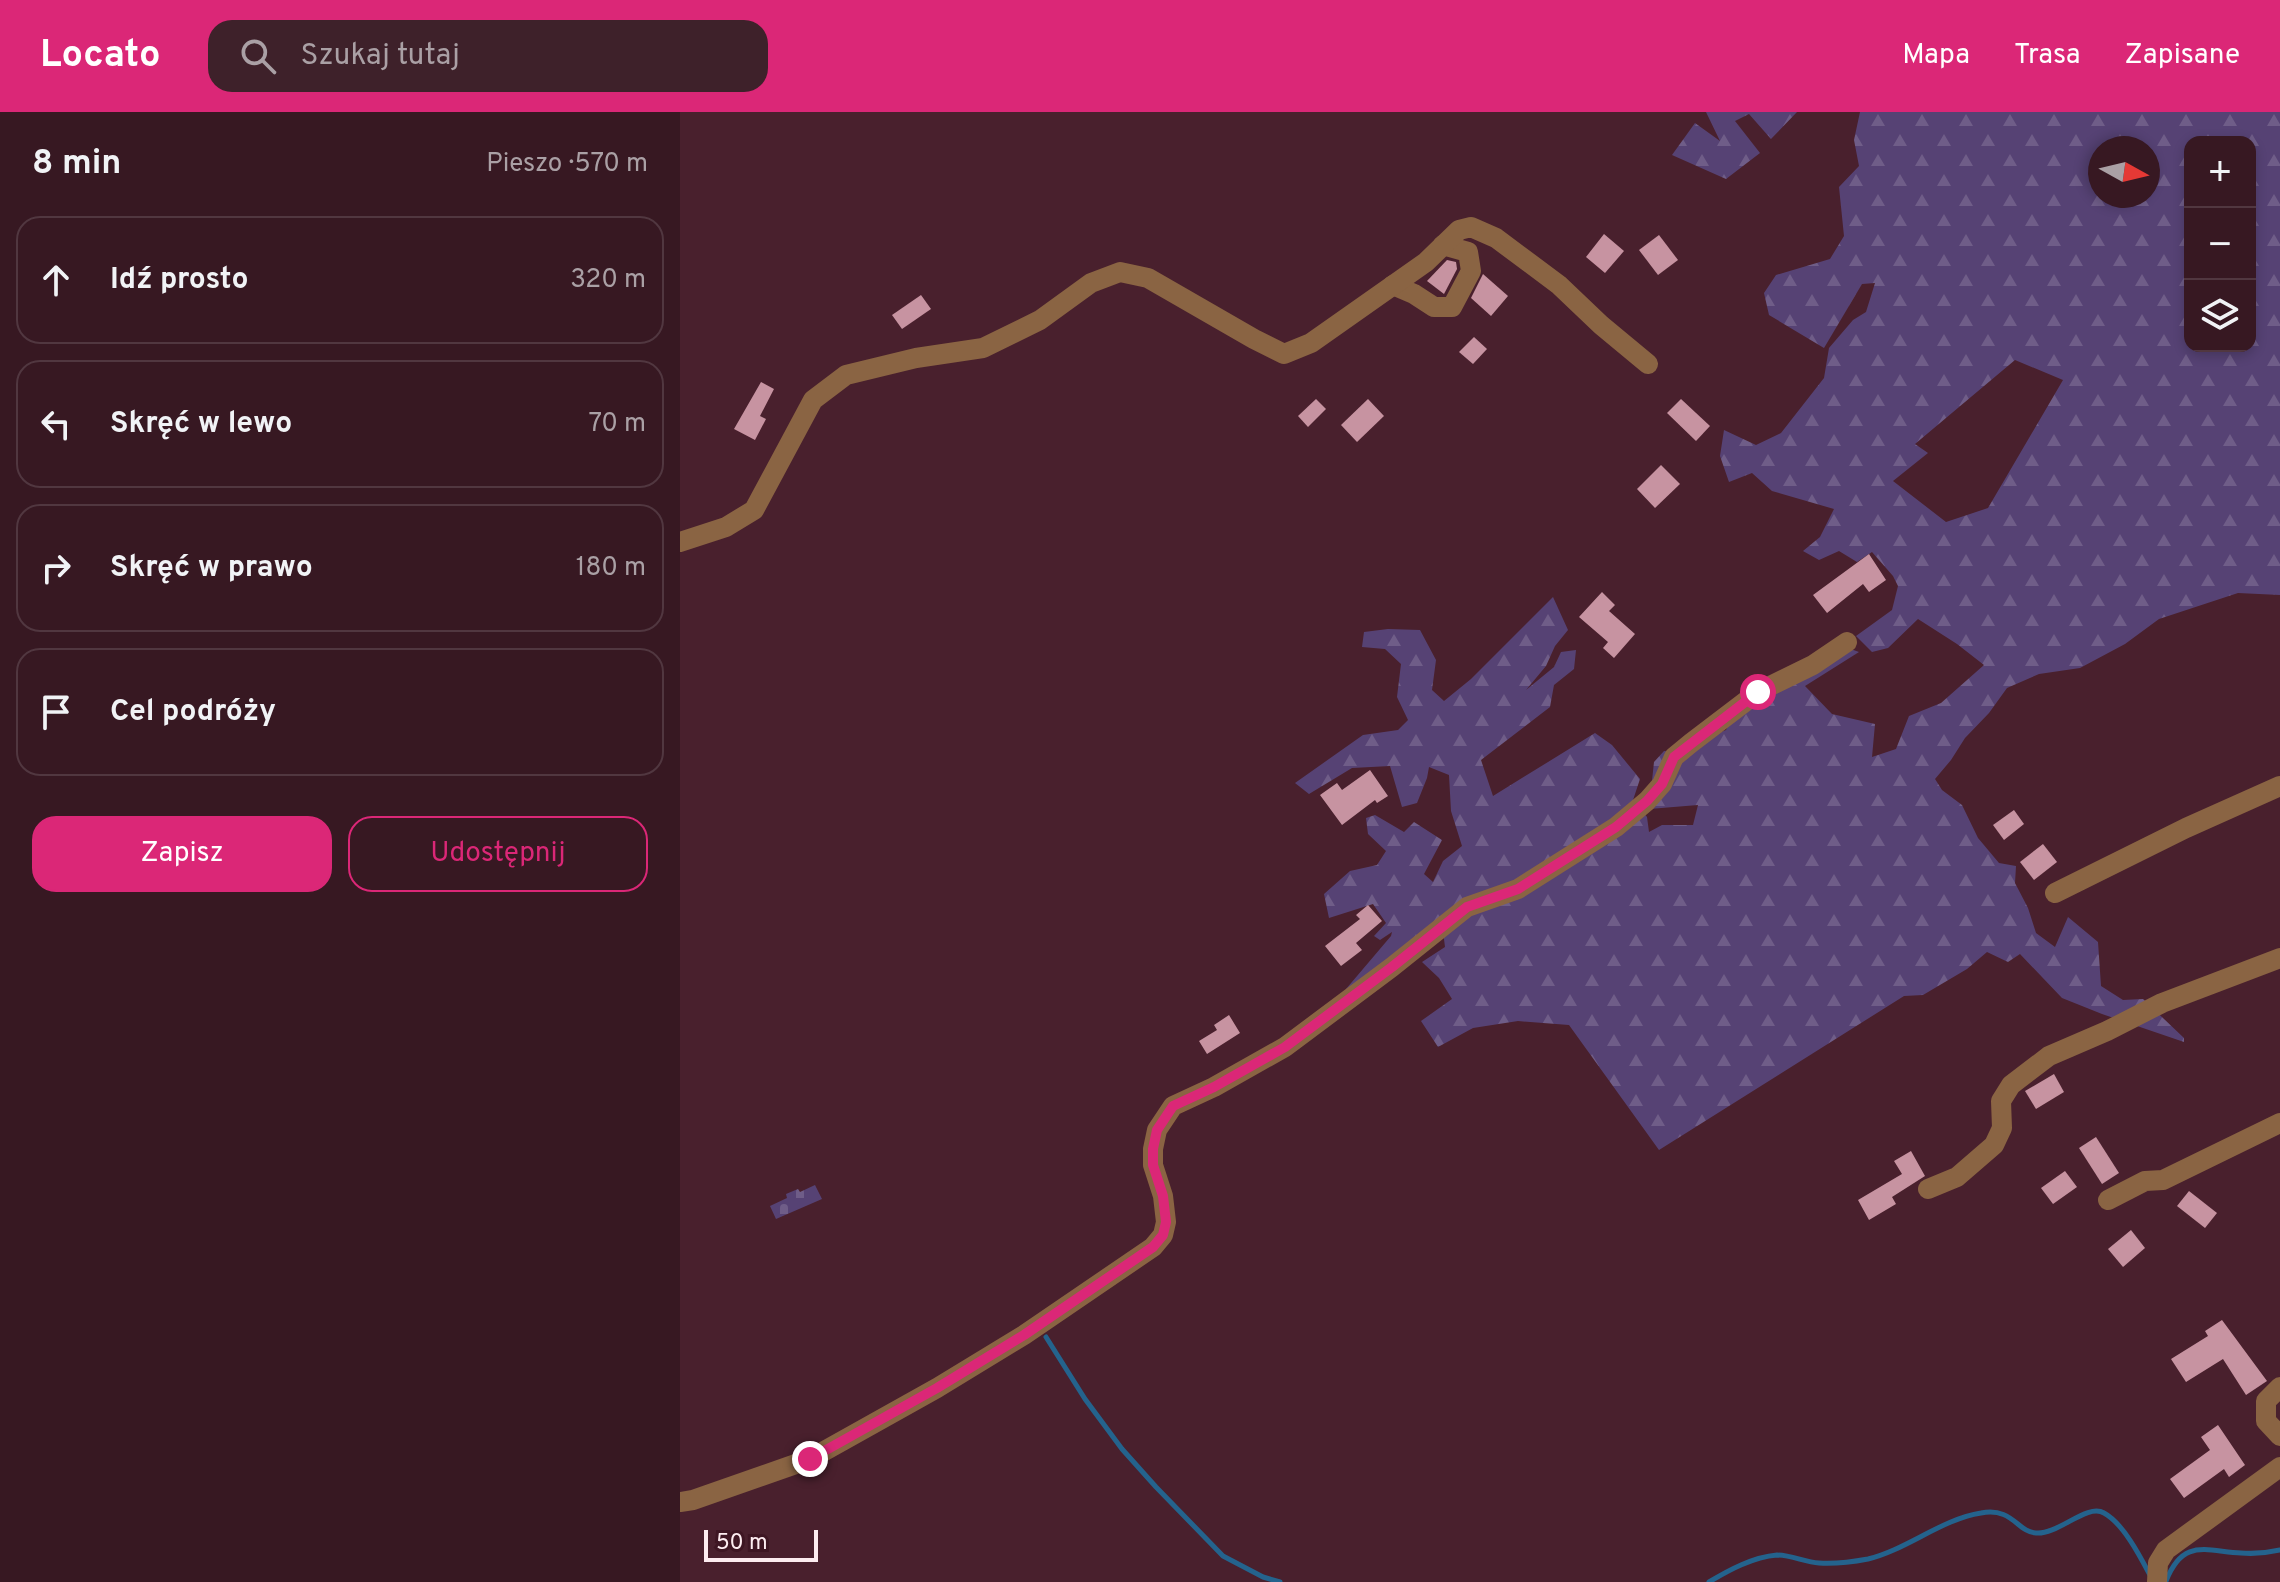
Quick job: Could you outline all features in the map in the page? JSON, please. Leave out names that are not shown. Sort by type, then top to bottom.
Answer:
[{"type":"lane","points":[[680,542],[726,527],[754,510],[813,400],[846,375],[916,358],[983,348],[1040,320],[1091,283],[1120,272],[1148,278],[1284,354],[1311,343],[1426,262],[1459,230],[1471,227],[1496,238],[1559,285],[1648,364]]},
{"type":"lane","points":[[1393,285],[1434,307],[1452,307],[1471,271],[1470,262],[1468,252],[1443,245]]},
{"type":"lane","points":[[680,1502],[810,1459],[1024,1335],[1153,1247],[1163,1235],[1166,1222],[1163,1196],[1153,1165],[1153,1149],[1157,1130],[1173,1106],[1285,1047],[1467,907],[1518,889],[1616,827],[1647,801],[1662,784],[1674,757],[1691,743],[1758,692],[1813,665],[1847,642]]},
{"type":"lane","points":[[2055,893],[2186,828],[2280,786]]},
{"type":"lane","points":[[1928,1189],[1957,1177],[1994,1145],[2002,1128],[2001,1101],[2011,1085],[2049,1056],[2162,1003],[2280,958]]},
{"type":"lane","points":[[2108,1200],[2145,1181],[2163,1180],[2280,1123]]},
{"type":"lane","points":[[2280,1387],[2266,1401],[2266,1421],[2280,1436]]},
{"type":"lane","points":[[2157,1582],[2158,1563],[2166,1550],[2280,1467]]},
{"type":"green space","points":[[1706,112],[1797,112],[1771,139],[1749,114],[1735,121],[1760,153],[1726,179],[1672,155],[1695,123],[1720,141]]},
{"type":"green space","points":[[1860,112],[2280,112],[2280,595],[2238,593],[2159,619],[2125,644],[2080,668],[2039,674],[2007,688],[1935,779],[1942,790],[1962,805],[1978,838],[1999,863],[2016,866],[2015,883],[2036,933],[2055,947],[2068,917],[2098,942],[2101,986],[2123,1000],[2143,999],[2184,1038],[2184,1042],[2062,998],[2020,954],[2008,962],[1987,952],[1967,969],[1923,995],[1904,996],[1659,1150],[1569,1025],[1518,1021],[1473,1028],[1438,1047],[1421,1021],[1452,999],[1439,978],[1422,962],[1445,947],[1442,923],[1352,994],[1346,989],[1392,932],[1380,940],[1374,936],[1386,923],[1373,904],[1329,918],[1324,894],[1350,871],[1377,865],[1386,851],[1368,834],[1366,818],[1375,815],[1404,832],[1414,822],[1442,840],[1424,874],[1433,882],[1443,861],[1462,846],[1451,811],[1449,775],[1429,767],[1417,803],[1402,807],[1390,766],[1352,768],[1309,794],[1295,783],[1363,735],[1398,730],[1408,720],[1397,697],[1401,664],[1385,649],[1362,647],[1364,632],[1420,630],[1436,660],[1432,690],[1444,701],[1471,679],[1553,597],[1568,630],[1555,646],[1546,666],[1526,690],[1554,667],[1561,652],[1576,650],[1574,669],[1554,685],[1550,707],[1481,760],[1493,796],[1595,733],[1612,745],[1640,779],[1633,800],[1647,817],[1649,832],[1662,825],[1693,825],[1698,805],[1649,809],[1654,762],[1664,751],[1683,753],[1704,739],[1726,730],[1730,722],[1845,647],[1859,652],[1805,686],[1832,714],[1875,724],[1872,757],[1896,749],[1909,716],[1941,703],[1984,665],[1918,619],[1888,648],[1872,652],[1856,636],[1892,610],[1898,586],[1893,576],[1872,552],[1857,562],[1839,551],[1819,560],[1803,551],[1820,537],[1834,509],[1772,491],[1752,473],[1729,482],[1720,456],[1724,430],[1756,445],[1781,433],[1824,378],[1829,348],[1853,320],[1866,312],[1875,283],[1862,284],[1824,348],[1769,315],[1764,293],[1776,275],[1830,259],[1844,236],[1839,187],[1859,166],[1854,140]],"holes":[[[2015,360],[2063,380],[1988,508],[1946,522],[1893,481],[1928,453],[1915,444]]]},
{"type":"green space","points":[[815,1185],[822,1199],[776,1219],[770,1206],[787,1198],[786,1194]]},
{"type":"building","points":[[1604,234],[1624,251],[1605,273],[1586,257]]},
{"type":"building","points":[[1659,235],[1678,260],[1658,275],[1639,250]]},
{"type":"building","points":[[1447,260],[1456,262],[1457,269],[1444,294],[1427,281]]},
{"type":"building","points":[[1483,274],[1508,296],[1491,316],[1471,298]]},
{"type":"building","points":[[921,295],[931,309],[902,329],[892,315]]},
{"type":"building","points":[[1474,337],[1487,349],[1473,364],[1459,352]]},
{"type":"building","points":[[761,382],[774,389],[760,416],[766,419],[755,440],[734,429]]},
{"type":"building","points":[[1316,399],[1326,409],[1308,427],[1298,416]]},
{"type":"building","points":[[1368,399],[1384,416],[1357,442],[1341,425]]},
{"type":"building","points":[[1681,399],[1710,426],[1696,441],[1667,413]]},
{"type":"building","points":[[1661,465],[1680,484],[1655,508],[1637,489]]},
{"type":"building","points":[[1869,554],[1886,580],[1869,592],[1863,584],[1827,613],[1813,595]]},
{"type":"building","points":[[1602,592],[1615,605],[1609,611],[1635,634],[1614,658],[1603,648],[1608,642],[1579,617]]},
{"type":"building","points":[[1370,770],[1388,796],[1377,803],[1375,800],[1342,825],[1320,795],[1337,783],[1342,790]]},
{"type":"building","points":[[2014,810],[2024,824],[2004,840],[1993,825]]},
{"type":"building","points":[[2043,844],[2057,862],[2034,880],[2020,862]]},
{"type":"building","points":[[1368,905],[1382,921],[1356,943],[1362,950],[1341,966],[1325,946],[1360,919],[1356,915]]},
{"type":"building","points":[[1229,1015],[1240,1033],[1207,1054],[1199,1041],[1217,1030],[1214,1025]]},
{"type":"building","points":[[2054,1074],[2064,1092],[2036,1109],[2025,1091]]},
{"type":"building","points":[[2096,1137],[2119,1173],[2102,1184],[2079,1148]]},
{"type":"building","points":[[1911,1151],[1925,1176],[1892,1197],[1896,1204],[1869,1220],[1858,1200],[1902,1174],[1894,1161]]},
{"type":"building","points":[[2065,1171],[2077,1187],[2053,1204],[2041,1188]]},
{"type":"building","points":[[2189,1191],[2217,1213],[2205,1228],[2177,1206]]},
{"type":"building","points":[[2131,1230],[2145,1248],[2123,1267],[2108,1249]]},
{"type":"building","points":[[2222,1320],[2267,1381],[2246,1395],[2223,1359],[2186,1382],[2171,1359],[2208,1336],[2205,1331]]},
{"type":"building","points":[[2218,1425],[2245,1465],[2229,1477],[2224,1469],[2184,1498],[2170,1479],[2210,1450],[2201,1437]]},
{"type":"waterway","points":[[1046,1337],[1085,1399],[1122,1449],[1156,1487],[1223,1556],[1263,1577],[1280,1582]]},
{"type":"waterway","points":[[1709,1582],[1768,1556],[1782,1555],[1825,1563],[1868,1559],[1896,1549],[1952,1521],[1992,1512],[2007,1516],[2029,1532],[2036,1533],[2054,1529],[2089,1512],[2104,1513],[2125,1533],[2151,1577]]},
{"type":"waterway","points":[[2166,1581],[2180,1558],[2196,1550],[2251,1553],[2280,1550]]},
{"type":"route","points":[[810,1459],[1024,1335],[1153,1247],[1163,1235],[1166,1222],[1163,1196],[1153,1165],[1153,1149],[1157,1130],[1173,1106],[1285,1047],[1467,907],[1518,889],[1616,827],[1662,784],[1674,757],[1758,692]]}]
